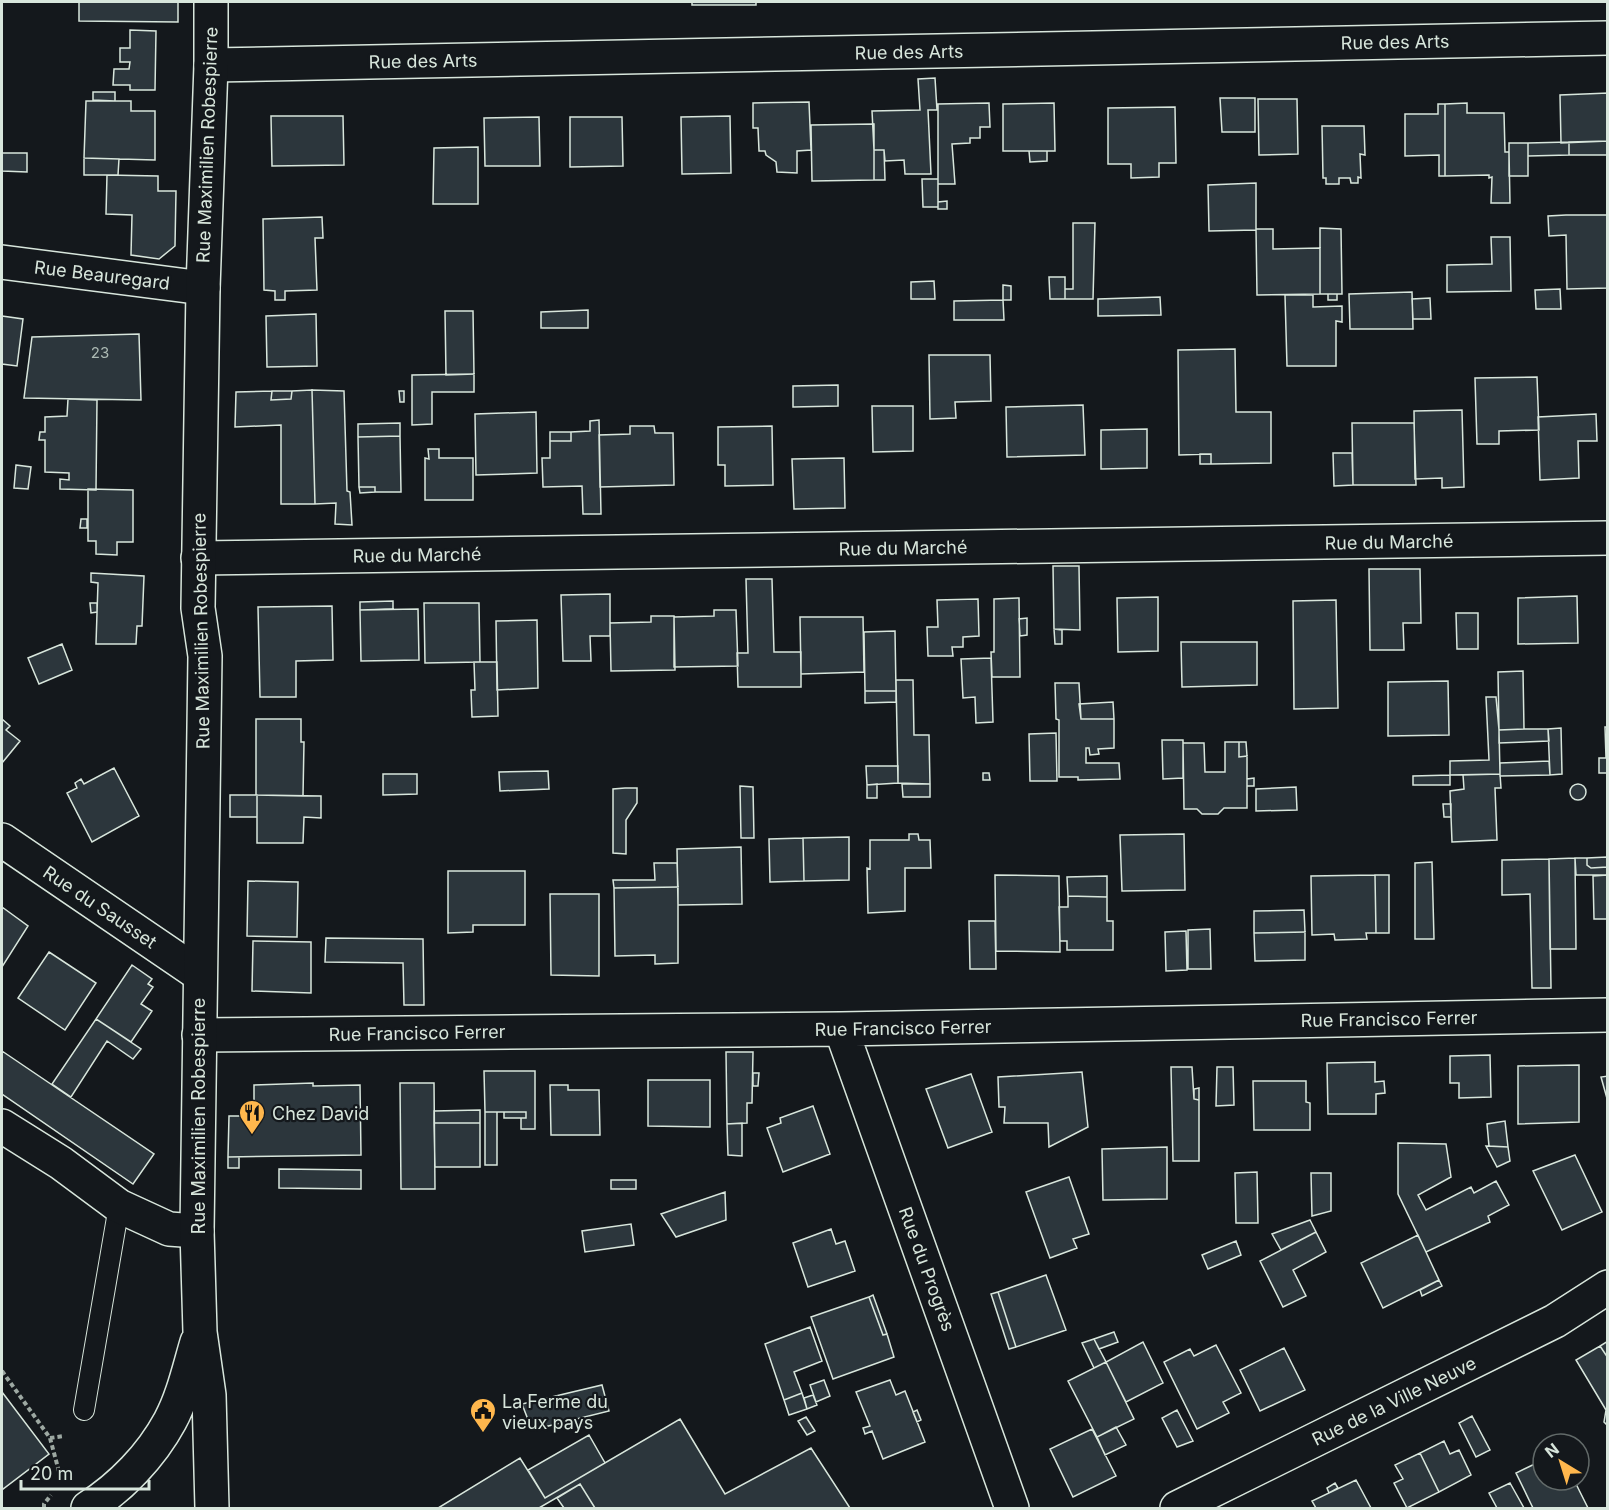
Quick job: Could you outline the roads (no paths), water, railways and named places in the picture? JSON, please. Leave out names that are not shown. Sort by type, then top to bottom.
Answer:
[{"type":"street","name":"Rue Maximilien Robespierre","points":[[211,2],[198,558],[198,608],[205,656],[197,1231],[200,1332],[209,1395],[212,1509]]},
{"type":"street","name":"Rue des Arts","points":[[211,66],[1608,38]]},
{"type":"street","name":"Rue Beauregard","points":[[2,262],[203,288]]},
{"type":"street","name":"Rue du Marché","points":[[198,558],[1608,538]]},
{"type":"street","name":"Rue du Sausset","points":[[2,840],[199,974]]},
{"type":"street","name":"Rue Francisco Ferrer","points":[[199,1035],[842,1029],[1608,1015]]},
{"type":"street","name":"Rue du Progrès","points":[[842,1029],[1012,1509]]},
{"type":"street","points":[[2,1126],[61,1163],[119,1206],[169,1229],[197,1231]]},
{"type":"street","name":"Rue de la Ville Neuve","points":[[1177,1509],[1555,1321],[1608,1287]]},
{"type":"street","name":"Rue Maximilien Robespierre","points":[[88,1509],[124,1480],[149,1453],[170,1421],[200,1332]]},
{"type":"lane","points":[[84,1410],[119,1206]]},
{"type":"place","name":"Chez David","points":[[252,1136]]},
{"type":"place","name":"La Ferme du vieux pays","points":[[483,1434]]}]
